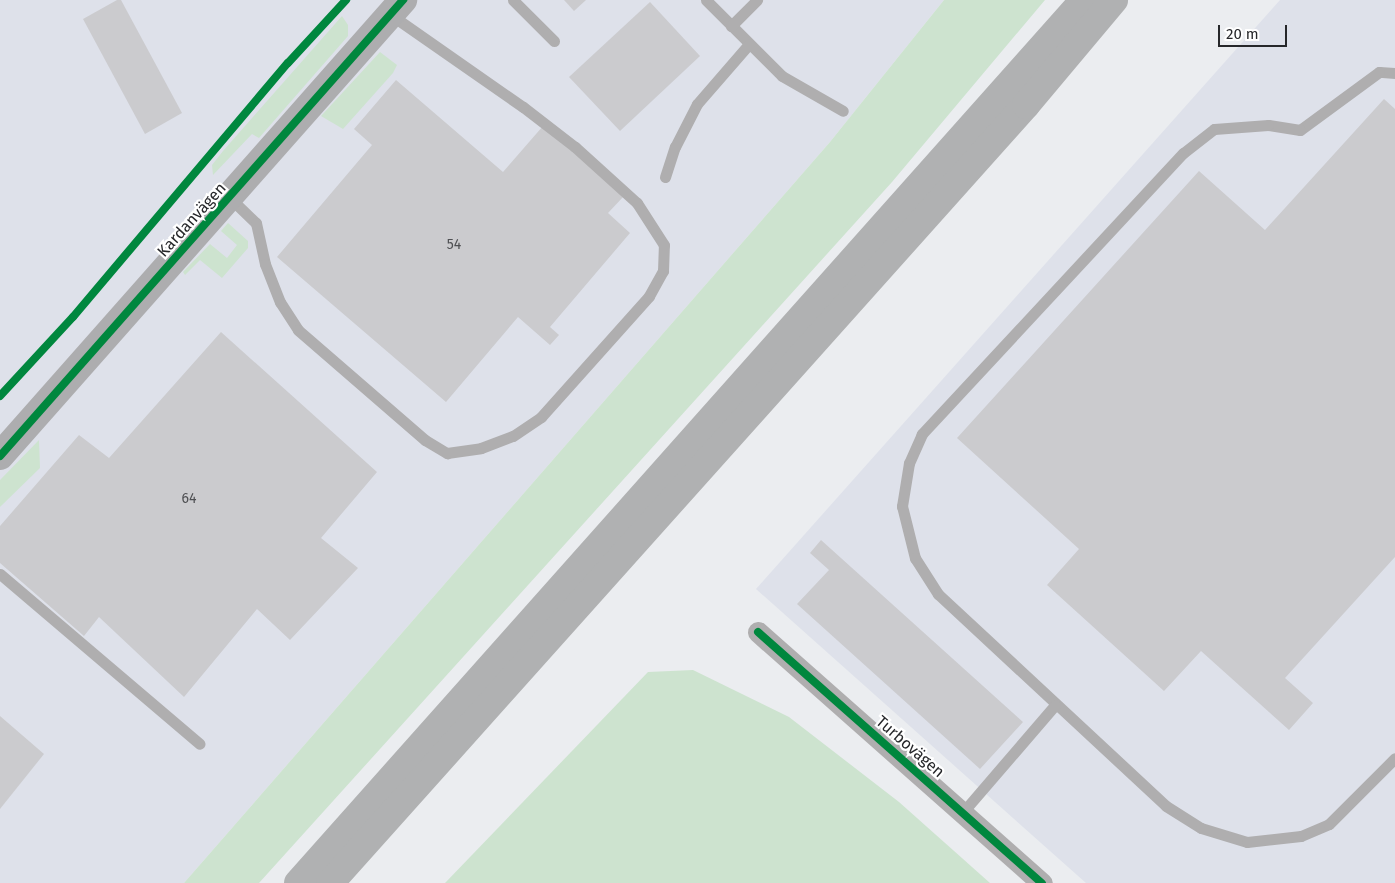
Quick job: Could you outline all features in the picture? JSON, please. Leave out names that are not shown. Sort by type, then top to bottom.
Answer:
[{"type":"main road","points":[[298,883],[1084,0]]},
{"type":"main road","points":[[330,883],[1026,106],[1114,0]]},
{"type":"street","name":"Kardanvägen","points":[[0,456],[397,8]]},
{"type":"street","name":"Turbovägen","points":[[758,632],[1042,883]]},
{"type":"lane","points":[[513,0],[554,41]]},
{"type":"lane","points":[[706,0],[782,76],[843,111]]},
{"type":"lane","points":[[731,26],[757,0]]},
{"type":"lane","points":[[230,198],[256,223],[268,272],[280,302],[298,330],[425,440],[447,453],[481,448],[513,436],[541,417],[649,296],[663,271],[664,245],[637,203],[575,147],[397,8]]},
{"type":"lane","points":[[665,177],[675,147],[697,104],[749,44]]},
{"type":"lane","points":[[1395,72],[1379,72],[1300,130],[1268,125],[1214,129],[1183,153],[922,434],[909,463],[902,506],[914,558],[938,594],[1055,705],[1166,806],[1201,828],[1247,842],[1301,836],[1329,824],[1395,758]]},
{"type":"lane","points":[[0,574],[200,744]]},
{"type":"lane","points":[[963,812],[1055,705]]},
{"type":"shaded area","points":[[0,0],[944,0],[830,142],[184,883],[0,883]]},
{"type":"shaded area","points":[[1280,0],[1395,0],[1395,883],[1086,883],[756,589]]},
{"type":"green space","points":[[944,0],[1045,0],[892,182],[259,883],[184,883],[830,142]]},
{"type":"green space","points":[[342,16],[348,25],[348,36],[259,138],[252,134],[213,175],[212,165],[223,151]]},
{"type":"green space","points":[[380,52],[397,65],[393,73],[343,129],[321,116]]},
{"type":"green space","points":[[228,223],[248,241],[248,248],[222,278],[200,260],[185,275],[183,272],[210,244],[227,258],[237,245],[221,231]]},
{"type":"green space","points":[[39,440],[40,468],[0,507],[0,480]]},
{"type":"green space","points":[[693,670],[789,717],[899,802],[990,883],[445,883],[648,672]]},
{"type":"building","points":[[117,0],[121,0],[182,113],[145,134],[83,19]]},
{"type":"building","points":[[564,0],[586,0],[574,11]]},
{"type":"building","points":[[650,2],[700,56],[620,131],[569,77]]},
{"type":"building","points":[[396,80],[503,172],[543,126],[624,196],[608,213],[630,233],[550,327],[559,335],[550,345],[518,317],[446,402],[277,257],[372,145],[354,129]]},
{"type":"building","points":[[1384,99],[1395,109],[1395,557],[1285,678],[1313,703],[1289,730],[1201,651],[1164,691],[1047,585],[1079,549],[957,438],[1199,171],[1265,230]]},
{"type":"building","points":[[221,332],[377,472],[321,538],[358,568],[290,640],[257,609],[184,697],[99,617],[84,636],[0,563],[0,526],[79,435],[109,458]]},
{"type":"building","points":[[821,540],[1023,722],[980,769],[797,604],[829,570],[810,553]]},
{"type":"building","points":[[0,716],[44,754],[0,809]]},
{"type":"cycle path","points":[[0,396],[73,317],[288,63],[346,0]]},
{"type":"cycle path","points":[[0,456],[403,0]]},
{"type":"cycle path","points":[[758,632],[1042,883]]}]
